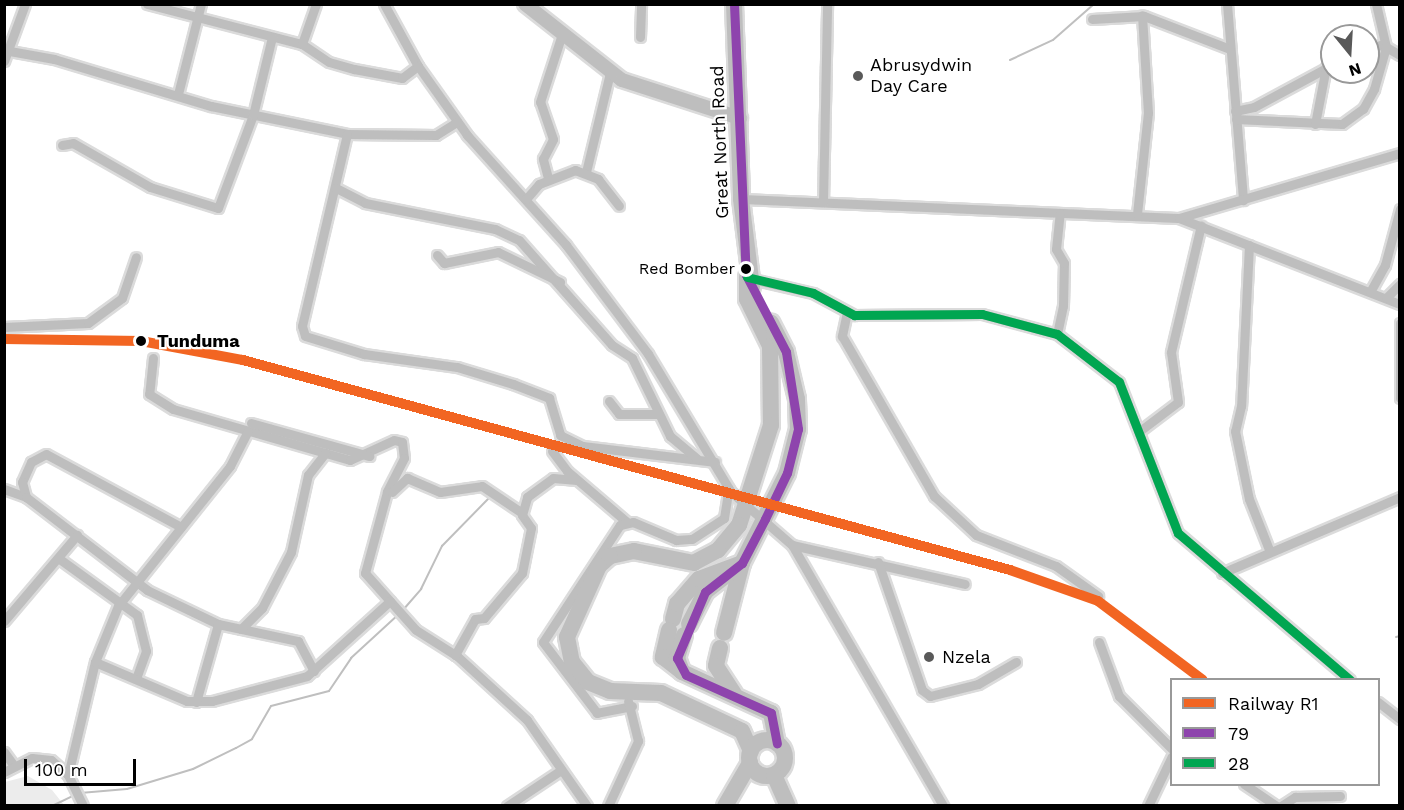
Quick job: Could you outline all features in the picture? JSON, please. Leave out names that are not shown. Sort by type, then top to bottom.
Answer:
[{"type":"highway","name":"Great North Road","points":[[734,4],[747,299],[770,346],[771,425],[739,525],[707,559],[686,563],[626,550],[599,566],[567,637],[572,662],[588,682],[621,692],[661,693],[742,731],[750,757]]},
{"type":"highway","points":[[734,694],[716,666],[722,641],[742,563],[787,473],[798,429],[797,399],[786,352],[747,277]]},
{"type":"highway","points":[[742,563],[705,592],[679,627],[663,657],[682,672],[771,713],[777,743],[786,758],[774,775]]},
{"type":"highway","points":[[725,806],[750,757],[764,740],[777,743]]},
{"type":"highway","points":[[750,757],[762,776],[774,775]]},
{"type":"highway","points":[[774,775],[788,806]]},
{"type":"main road","points":[[525,4],[561,37],[610,73],[682,103],[740,118]]},
{"type":"street","points":[[4,61],[5,50],[24,4]]},
{"type":"street","points":[[147,4],[302,44],[329,62],[354,69],[402,78],[418,66]]},
{"type":"street","points":[[178,94],[201,4]]},
{"type":"street","points":[[302,44],[316,4]]},
{"type":"street","points":[[384,4],[418,66],[458,122],[526,200],[648,354],[716,462],[729,488],[792,545],[943,806]]},
{"type":"street","points":[[640,37],[641,4]]},
{"type":"street","points":[[823,202],[826,4]]},
{"type":"street","points":[[1227,4],[1243,200]]},
{"type":"street","points":[[1235,115],[1338,126],[1363,109],[1376,85],[1385,45],[1376,4]]},
{"type":"street","points":[[1092,19],[1142,15],[1230,49]]},
{"type":"street","points":[[1137,214],[1148,113],[1142,15]]},
{"type":"street","points":[[62,145],[73,143],[150,187],[214,209],[223,204],[253,115],[272,37]]},
{"type":"street","points":[[548,178],[543,159],[553,139],[540,102],[561,37]]},
{"type":"street","points":[[1380,46],[1385,45]]},
{"type":"street","points":[[1385,45],[1400,55]]},
{"type":"street","points":[[5,50],[253,115],[347,134],[436,135],[458,122]]},
{"type":"street","points":[[1235,115],[1320,71]]},
{"type":"street","points":[[586,172],[610,73]]},
{"type":"street","points":[[1315,124],[1325,84]]},
{"type":"street","points":[[347,134],[302,326],[306,336],[364,354],[457,367],[549,398],[560,435],[583,446],[716,462]]},
{"type":"street","points":[[1179,218],[1399,154]]},
{"type":"street","points":[[526,200],[548,178],[586,172]]},
{"type":"street","points":[[586,172],[619,206]]},
{"type":"street","points":[[336,188],[381,208],[505,233],[562,282],[612,345],[635,363],[658,414],[677,444],[699,461]]},
{"type":"street","points":[[741,199],[1060,213],[1137,214],[1179,218],[1400,304]]},
{"type":"street","points":[[1370,292],[1385,265],[1400,209]]},
{"type":"street","points":[[1058,334],[1064,306],[1064,263],[1056,249],[1060,213]]},
{"type":"street","points":[[1141,430],[1178,402],[1171,352],[1201,225]]},
{"type":"street","points":[[1249,245],[1241,406],[1234,431],[1249,499],[1270,552]]},
{"type":"street","points":[[438,255],[444,263],[498,252],[562,282]]},
{"type":"street","points":[[4,327],[88,323],[122,297],[136,256]]},
{"type":"street","points":[[747,277],[813,293],[846,312],[982,315],[1058,334],[1119,382],[1141,430],[1172,525],[1222,573],[1348,678]]},
{"type":"street","points":[[1386,298],[1400,284]]},
{"type":"street","points":[[846,312],[842,336],[934,496],[976,535],[1051,564],[1098,596]]},
{"type":"street","points":[[1400,323],[1400,398]]},
{"type":"street","points":[[153,358],[148,391],[159,403],[369,456]]},
{"type":"street","points":[[609,400],[619,414],[658,414]]},
{"type":"street","points":[[249,427],[350,460],[369,456],[394,440],[405,448],[364,567],[416,630],[455,655],[527,720],[588,806]]},
{"type":"street","points":[[68,775],[95,662],[118,606],[237,456],[249,427]]},
{"type":"street","points":[[552,451],[577,480],[627,522],[676,540],[692,538],[724,518],[729,488]]},
{"type":"street","points":[[241,629],[262,608],[291,552],[308,478],[325,453]]},
{"type":"street","points":[[27,497],[26,472],[35,458],[46,454],[181,527]]},
{"type":"street","points":[[384,505],[397,483],[407,478],[440,492],[485,487],[522,513],[531,528],[522,573],[484,618],[475,619],[455,655]]},
{"type":"street","points":[[522,513],[528,497],[547,481],[577,480]]},
{"type":"street","points":[[4,489],[27,497],[136,582],[218,624],[298,641],[314,671]]},
{"type":"street","points":[[1222,573],[1400,497]]},
{"type":"street","points":[[627,522],[602,548],[542,644],[597,713],[632,706]]},
{"type":"street","points":[[4,621],[61,560],[77,535]]},
{"type":"street","points":[[792,545],[878,562],[965,585]]},
{"type":"street","points":[[61,560],[118,606],[136,613],[145,645],[136,678]]},
{"type":"street","points":[[878,562],[922,690],[930,696],[978,684],[1016,662]]},
{"type":"street","points":[[95,662],[196,702],[314,671],[390,601]]},
{"type":"street","points":[[196,702],[218,624]]},
{"type":"street","points":[[1100,642],[1119,696],[1170,747]]},
{"type":"street","points":[[608,806],[638,741],[632,706],[621,692]]},
{"type":"street","points":[[1380,704],[1400,719]]},
{"type":"street","points":[[4,752],[14,766]]},
{"type":"street","points":[[4,772],[14,766],[41,758],[68,775],[80,800]]},
{"type":"street","points":[[1148,806],[1170,760]]},
{"type":"street","points":[[507,806],[561,770]]},
{"type":"street","points":[[1247,786],[1279,806],[1295,797],[1340,796]]},
{"type":"shaded area","points":[[28,776],[52,790],[64,805],[5,805],[5,782]]},
{"type":"waterway","points":[[1010,60],[1053,40],[1094,4]]},
{"type":"waterway","points":[[403,610],[421,589],[442,546],[492,495]]},
{"type":"waterway","points":[[80,793],[127,789],[193,769],[236,748],[252,739],[271,706],[329,691],[351,658],[399,614]]},
{"type":"waterway","points":[[1396,637],[1400,636]]},
{"type":"waterway","points":[[52,806],[75,795]]},
{"type":"rail line","name":"R1","points":[[4,339],[141,341],[243,360],[1010,570],[1098,601],[1200,678]]},
{"type":"transit line","name":"79","points":[[734,4],[746,275],[786,352],[798,429],[787,473],[742,563],[705,592],[677,658],[686,675],[771,713],[777,743]]},
{"type":"transit line","name":"28","points":[[747,277],[813,293],[854,315],[982,314],[1057,334],[1119,382],[1178,533],[1348,678]]},
{"type":"place","name":"Abrusydwin Day Care","points":[[858,76]]},
{"type":"place","name":"Red Bomber","points":[[746,269]]},
{"type":"place","name":"Tunduma","points":[[141,341]]},
{"type":"place","name":"Nzela","points":[[929,657]]}]
